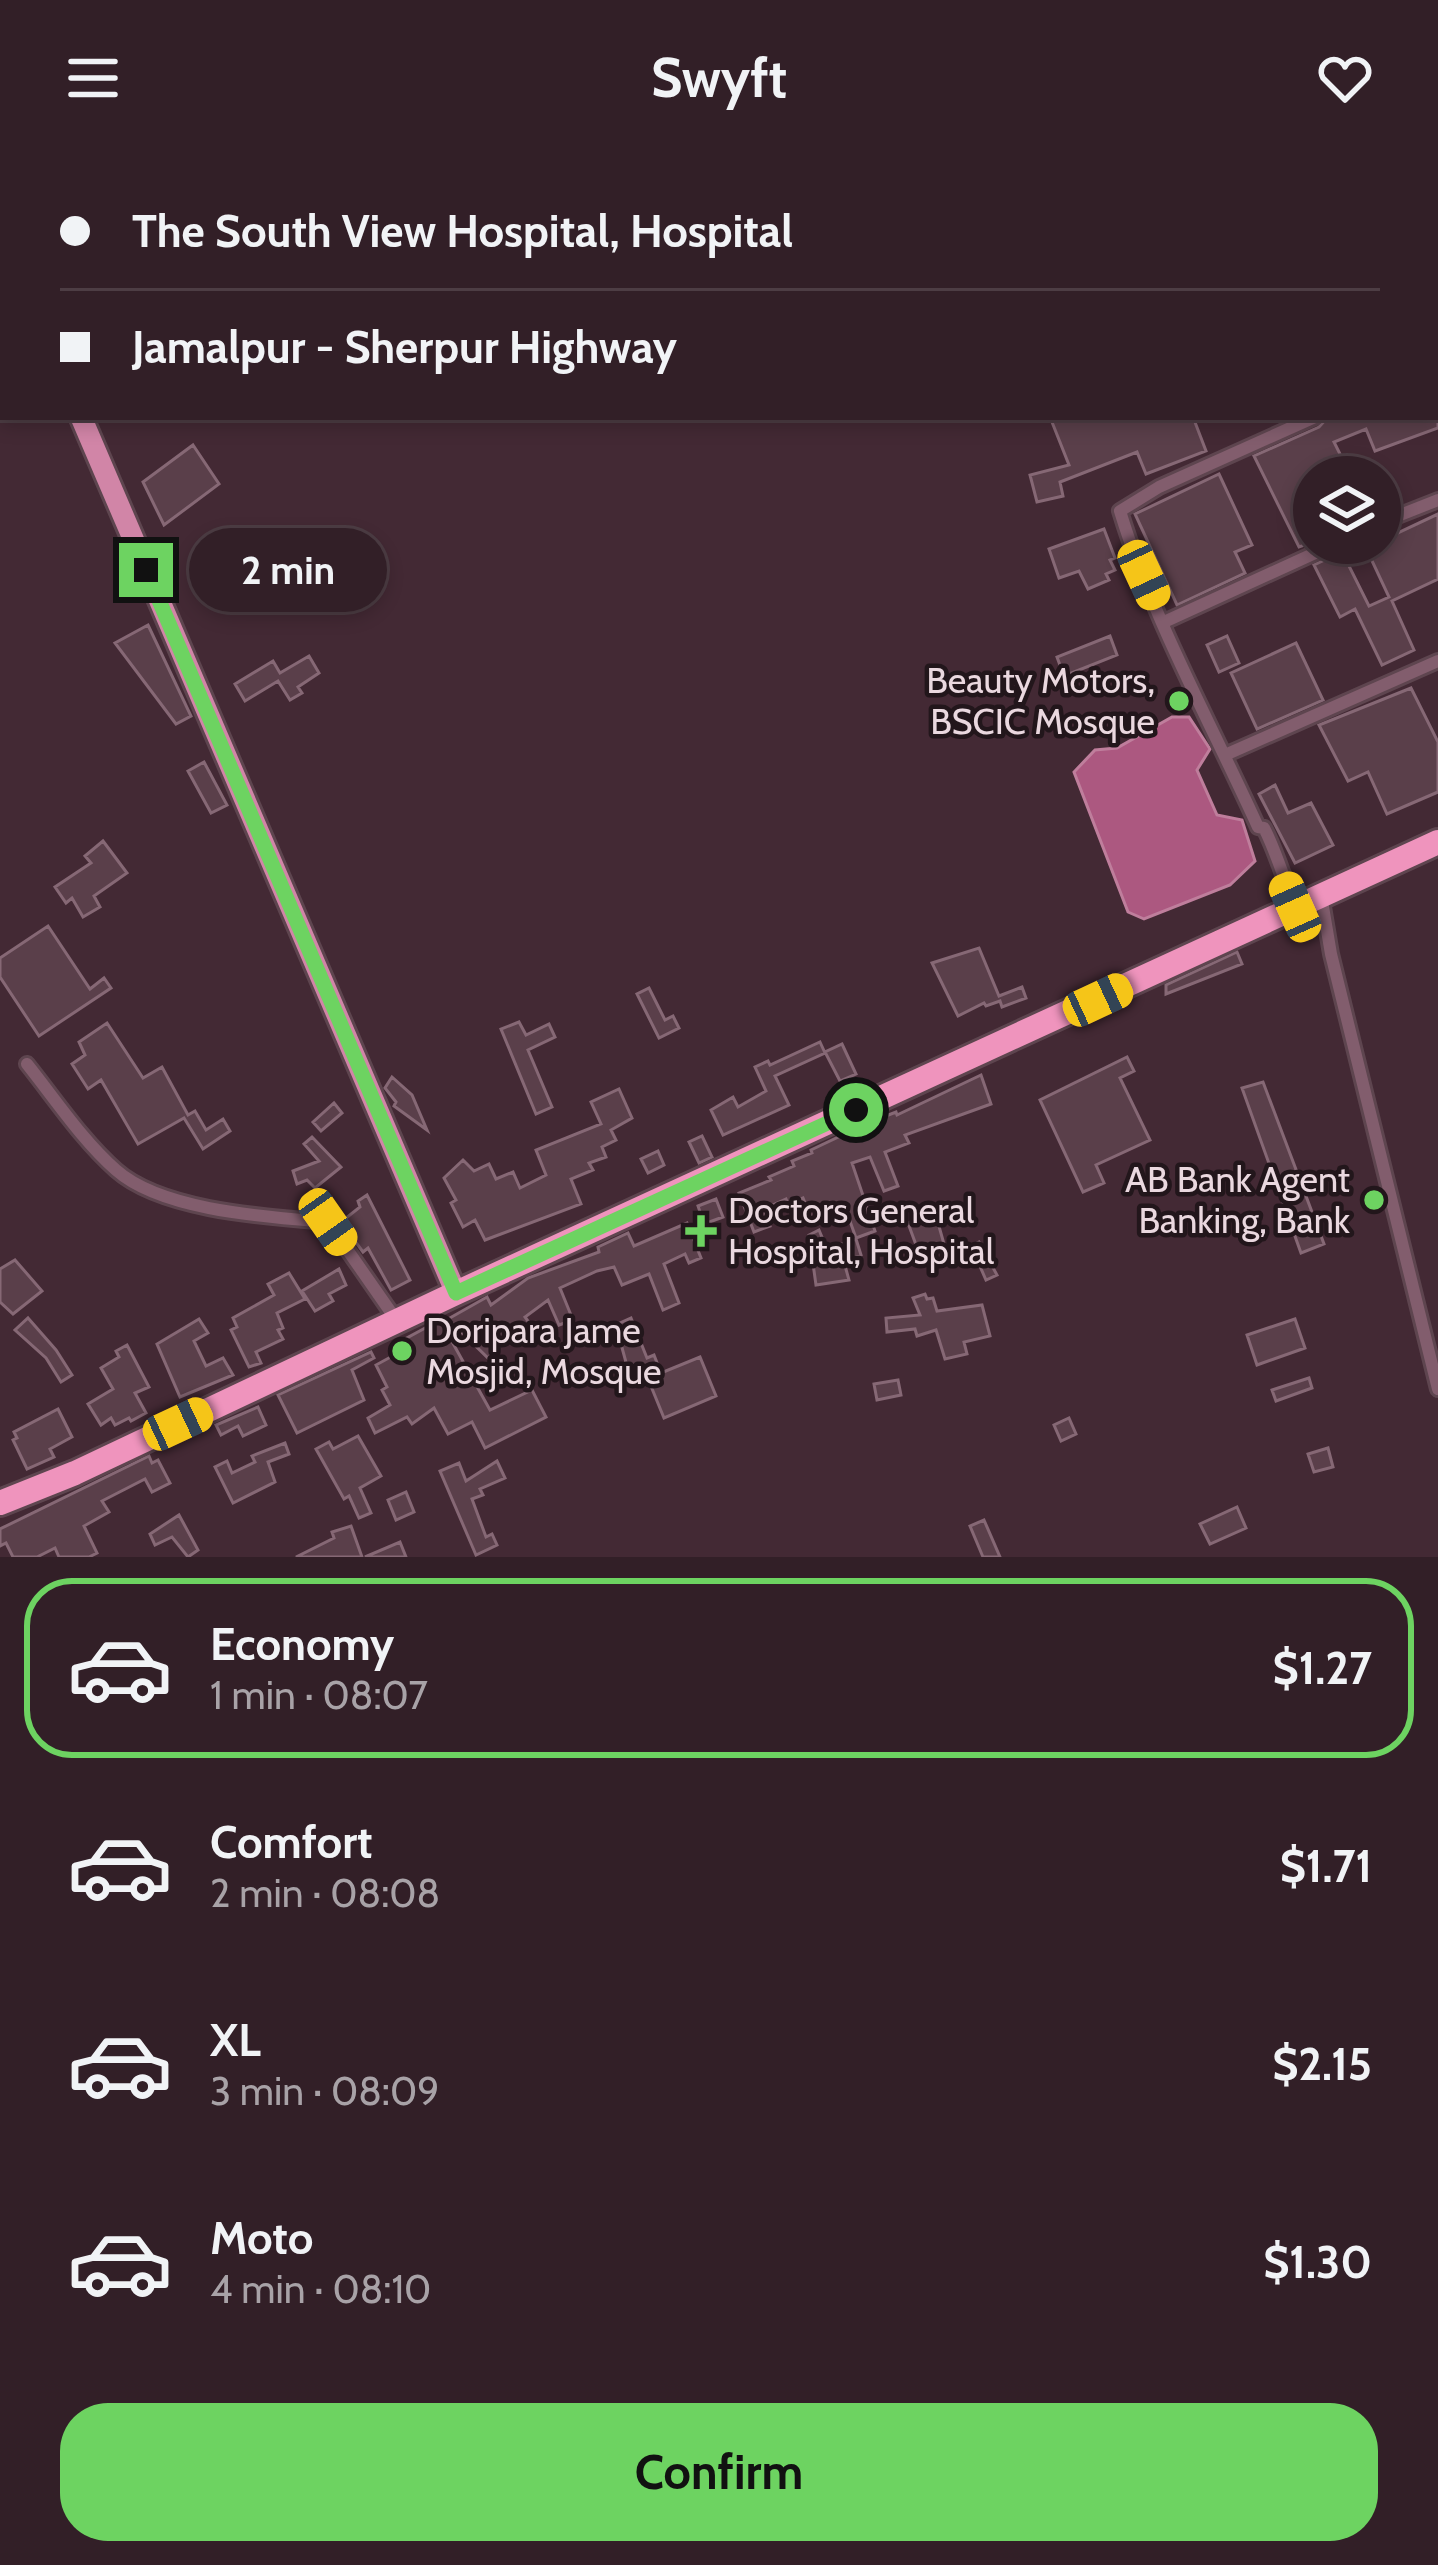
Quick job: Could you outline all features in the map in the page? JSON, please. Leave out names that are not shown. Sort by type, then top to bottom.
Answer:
[{"type":"highway","points":[[0,1503],[75,1473],[1438,842]]},
{"type":"main road","points":[[82,420],[456,1293]]},
{"type":"street","points":[[1295,907],[1276,863],[1274,845],[1264,828],[1258,827],[1131,548],[1120,511],[1160,487],[1309,420]]},
{"type":"street","points":[[1401,515],[1438,500]]},
{"type":"street","points":[[1164,622],[1293,563]]},
{"type":"street","points":[[1225,754],[1438,662]]},
{"type":"street","points":[[1321,895],[1336,977],[1438,1389]]},
{"type":"street","points":[[26,1064],[118,1173],[169,1198],[199,1206],[250,1216],[328,1222],[397,1321]]},
{"type":"shaded area","points":[[1172,717],[1189,717],[1210,749],[1197,770],[1217,815],[1242,820],[1255,861],[1230,885],[1144,919],[1128,912],[1074,772],[1095,750],[1117,748]]},
{"type":"building","points":[[1051,420],[1194,420],[1206,451],[1146,474],[1137,452],[1060,482],[1063,496],[1037,502],[1030,475],[1069,465]]},
{"type":"building","points":[[1325,420],[1438,420],[1438,428],[1375,451],[1366,429],[1334,442],[1341,456],[1293,456],[1293,535],[1254,456]]},
{"type":"building","points":[[193,445],[219,484],[164,525],[143,482]]},
{"type":"building","points":[[1219,474],[1252,545],[1235,552],[1245,573],[1177,605],[1135,514]]},
{"type":"building","points":[[1438,514],[1438,579],[1392,601],[1414,650],[1382,665],[1355,609],[1340,617],[1314,565],[1348,564],[1369,606],[1389,597],[1374,564],[1401,564],[1401,531]]},
{"type":"building","points":[[1104,529],[1115,558],[1110,560],[1115,570],[1106,574],[1109,580],[1088,589],[1079,571],[1059,578],[1049,549]]},
{"type":"building","points":[[148,625],[191,716],[176,724],[115,643]]},
{"type":"building","points":[[1110,636],[1117,655],[1064,676],[1057,657]]},
{"type":"building","points":[[1227,636],[1239,663],[1219,672],[1207,645]]},
{"type":"building","points":[[1296,643],[1323,700],[1257,729],[1231,673]]},
{"type":"building","points":[[309,656],[319,673],[298,687],[302,693],[290,700],[278,681],[245,701],[235,684],[273,661],[280,673]]},
{"type":"building","points":[[1411,688],[1438,742],[1438,792],[1387,814],[1368,772],[1348,781],[1319,725]]},
{"type":"building","points":[[204,762],[227,805],[211,813],[188,771]]},
{"type":"building","points":[[1275,785],[1288,813],[1311,803],[1333,845],[1295,863],[1259,794]]},
{"type":"building","points":[[103,841],[127,873],[94,896],[100,907],[83,917],[72,898],[66,903],[55,887],[91,863],[85,856]]},
{"type":"building","points":[[48,926],[90,989],[104,978],[111,988],[39,1036],[0,977],[0,958]]},
{"type":"building","points":[[979,948],[999,996],[1022,987],[1026,998],[1002,1007],[1000,1001],[984,1003],[958,1016],[932,963]]},
{"type":"building","points":[[1237,952],[1242,964],[1166,994],[1166,985]]},
{"type":"building","points":[[649,988],[665,1020],[673,1016],[679,1028],[659,1038],[637,994]]},
{"type":"building","points":[[519,1022],[526,1035],[549,1024],[555,1037],[528,1050],[552,1107],[536,1114],[501,1029]]},
{"type":"building","points":[[107,1023],[143,1078],[162,1067],[188,1115],[195,1111],[206,1130],[223,1119],[230,1131],[203,1149],[184,1118],[138,1144],[101,1080],[88,1089],[72,1064],[85,1055],[79,1042]]},
{"type":"building","points":[[820,1042],[825,1053],[775,1076],[789,1105],[723,1135],[711,1110],[733,1097],[738,1107],[766,1091],[755,1067]]},
{"type":"building","points":[[842,1044],[856,1074],[840,1081],[825,1052]]},
{"type":"building","points":[[1127,1057],[1134,1071],[1120,1078],[1150,1140],[1096,1165],[1104,1183],[1083,1192],[1040,1100]]},
{"type":"building","points":[[981,1075],[991,1104],[905,1135],[909,1143],[885,1152],[898,1186],[884,1191],[870,1157],[852,1163],[875,1231],[856,1238],[846,1210],[813,1223],[803,1198],[788,1204],[786,1199],[764,1209],[770,1226],[754,1232],[739,1193],[771,1180],[811,1150]]},
{"type":"building","points":[[392,1077],[412,1095],[427,1130],[394,1106],[385,1088]]},
{"type":"building","points":[[1263,1082],[1324,1244],[1301,1253],[1242,1088]]},
{"type":"building","points":[[619,1089],[632,1118],[611,1130],[616,1140],[602,1147],[606,1157],[589,1163],[593,1170],[571,1179],[581,1204],[485,1240],[475,1220],[463,1227],[444,1178],[463,1160],[474,1171],[489,1164],[496,1179],[513,1172],[520,1188],[546,1175],[536,1150],[601,1124],[591,1102]]},
{"type":"building","points":[[334,1103],[342,1113],[321,1131],[313,1122]]},
{"type":"building","points":[[702,1136],[712,1157],[699,1163],[689,1142]]},
{"type":"building","points":[[312,1137],[341,1167],[315,1188],[307,1180],[297,1184],[293,1171],[319,1161],[304,1144]]},
{"type":"building","points":[[658,1151],[664,1165],[648,1173],[641,1159]]},
{"type":"building","points":[[367,1195],[410,1280],[391,1290],[368,1248],[363,1252],[341,1222]]},
{"type":"building","points":[[716,1199],[723,1217],[704,1224],[698,1206]]},
{"type":"building","points":[[935,1212],[944,1244],[919,1253],[908,1223]]},
{"type":"building","points":[[687,1223],[701,1258],[689,1263],[685,1254],[664,1264],[679,1303],[663,1310],[649,1274],[622,1285],[614,1267],[560,1288],[573,1320],[559,1325],[548,1300],[525,1317],[533,1328],[516,1341],[511,1334],[488,1358],[448,1319],[487,1297],[491,1305],[528,1278],[599,1252],[598,1247],[628,1233],[634,1246]]},
{"type":"building","points":[[819,1230],[827,1249],[856,1239],[861,1255],[844,1262],[849,1280],[816,1285],[809,1235]]},
{"type":"building","points":[[979,1242],[997,1275],[986,1280],[971,1246]]},
{"type":"building","points":[[15,1260],[42,1291],[13,1314],[0,1302],[0,1269]]},
{"type":"building","points":[[339,1269],[346,1285],[329,1294],[333,1301],[315,1311],[302,1291]]},
{"type":"building","points":[[289,1273],[305,1299],[277,1313],[283,1339],[256,1352],[261,1363],[249,1367],[231,1330],[237,1327],[233,1318],[274,1295],[268,1284]]},
{"type":"building","points":[[925,1294],[933,1298],[937,1311],[982,1305],[990,1336],[964,1342],[967,1354],[945,1359],[936,1330],[917,1336],[915,1329],[887,1332],[886,1318],[920,1315],[913,1298]]},
{"type":"building","points":[[28,1318],[72,1375],[61,1382],[46,1358],[15,1330]]},
{"type":"building","points":[[631,1318],[647,1358],[654,1355],[661,1373],[700,1357],[716,1396],[664,1418],[646,1374],[633,1379],[627,1366],[621,1344],[628,1341],[620,1323]]},
{"type":"building","points":[[199,1319],[208,1333],[194,1341],[206,1366],[223,1358],[233,1375],[180,1397],[157,1344]]},
{"type":"building","points":[[1295,1319],[1305,1348],[1257,1365],[1247,1335]]},
{"type":"building","points":[[440,1320],[490,1410],[532,1390],[546,1417],[485,1448],[472,1422],[448,1434],[434,1408],[412,1424],[407,1417],[375,1433],[368,1418],[390,1405],[376,1365],[398,1353],[394,1345]]},
{"type":"building","points":[[127,1345],[149,1387],[135,1393],[146,1413],[115,1425],[111,1418],[101,1425],[88,1404],[113,1389],[101,1368],[119,1357],[116,1351]]},
{"type":"building","points":[[371,1352],[374,1358],[352,1370],[364,1400],[297,1433],[278,1395]]},
{"type":"building","points":[[1309,1378],[1312,1388],[1276,1401],[1272,1390]]},
{"type":"building","points":[[898,1380],[901,1395],[877,1400],[874,1384]]},
{"type":"building","points":[[258,1407],[266,1425],[243,1436],[238,1426],[221,1435],[216,1425]]},
{"type":"building","points":[[58,1409],[72,1437],[50,1449],[54,1457],[27,1469],[14,1432]]},
{"type":"building","points":[[1069,1418],[1076,1434],[1061,1441],[1054,1425]]},
{"type":"building","points":[[358,1436],[381,1476],[360,1488],[371,1513],[359,1518],[316,1449],[329,1442],[333,1449]]},
{"type":"building","points":[[285,1443],[289,1454],[268,1462],[275,1482],[233,1503],[215,1467],[227,1461],[232,1473],[255,1462],[252,1456]]},
{"type":"building","points":[[1328,1448],[1333,1467],[1314,1472],[1308,1454]]},
{"type":"building","points":[[149,1456],[152,1463],[158,1460],[170,1483],[152,1492],[145,1479],[102,1501],[109,1512],[84,1526],[97,1553],[59,1557],[55,1548],[37,1557],[13,1557],[6,1543],[0,1546],[0,1529]]},
{"type":"building","points":[[497,1461],[505,1478],[480,1489],[483,1495],[472,1499],[486,1537],[492,1534],[497,1545],[476,1555],[440,1471],[459,1463],[466,1481]]},
{"type":"building","points":[[406,1492],[414,1512],[396,1520],[388,1500]]},
{"type":"building","points":[[1237,1507],[1246,1528],[1210,1544],[1200,1524]]},
{"type":"building","points":[[179,1515],[198,1550],[188,1557],[172,1537],[155,1545],[150,1534]]},
{"type":"building","points":[[984,1520],[1000,1557],[983,1557],[970,1526]]},
{"type":"building","points":[[351,1526],[362,1557],[296,1557],[334,1538],[332,1532]]},
{"type":"building","points":[[400,1542],[406,1557],[365,1557]]},
{"type":"place","name":"Beauty Motors, BSCIC Mosque","points":[[1179,701]]},
{"type":"place","name":"AB Bank Agent Banking, Bank","points":[[1374,1200]]},
{"type":"place","name":"Doctors General Hospital, Hospital","points":[[701,1231]]},
{"type":"place","name":"Doripara Jame Mosjid, Mosque","points":[[402,1351]]},
{"type":"route","points":[[146,570],[456,1293],[856,1110]]}]
